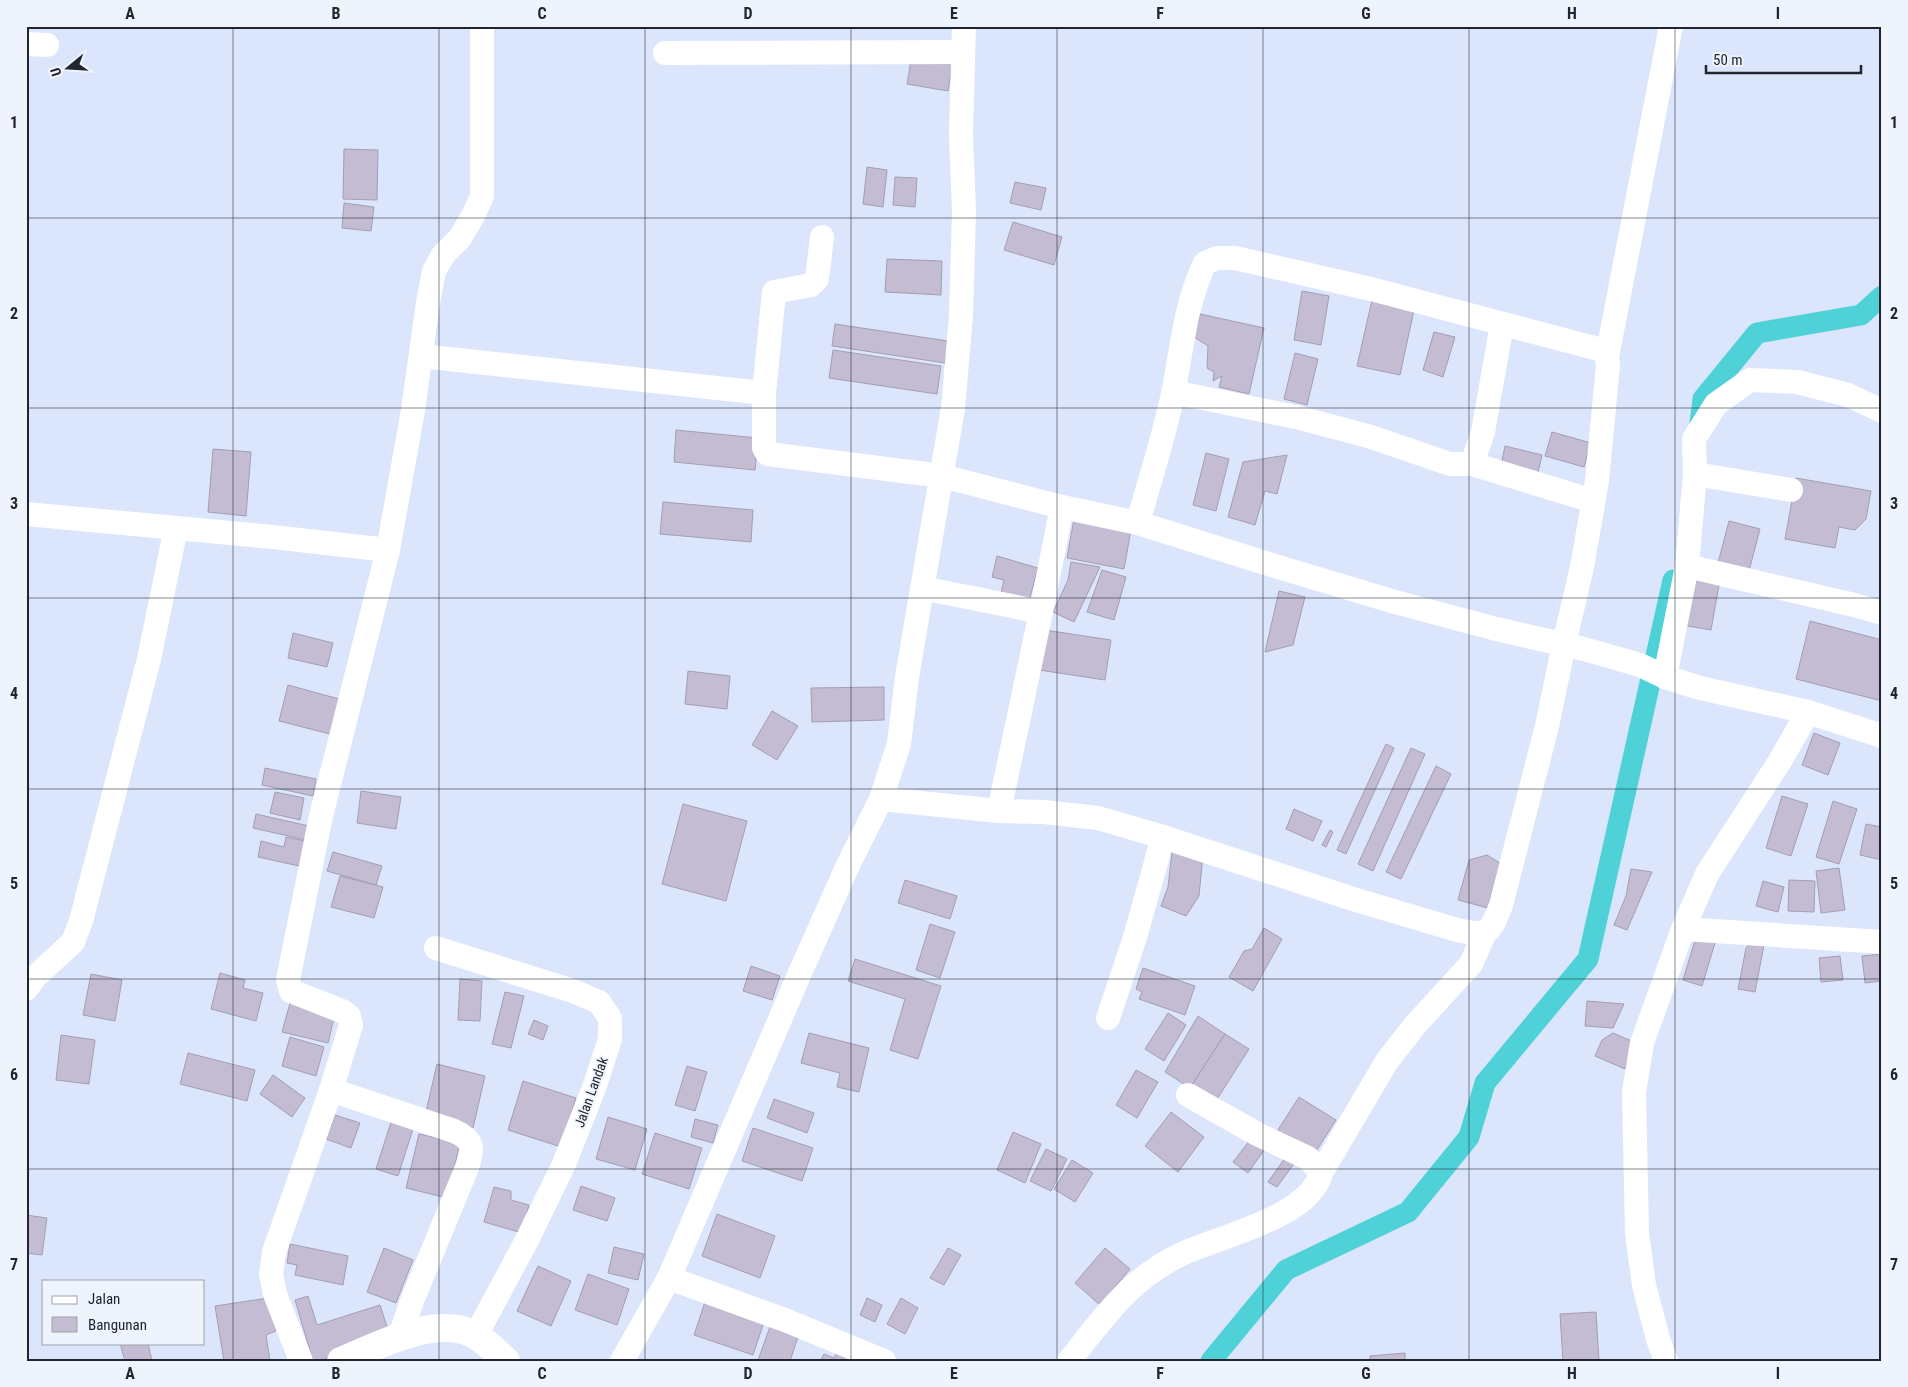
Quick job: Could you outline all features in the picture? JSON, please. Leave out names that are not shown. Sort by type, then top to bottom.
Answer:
[{"type":"street","points":[[302,1361],[276,1294],[271,1274],[274,1252],[331,1090],[351,1025],[349,1016],[318,1001],[291,991],[288,980],[321,816],[388,550],[414,410],[434,270],[443,255],[460,238],[482,196],[482,26]]},
{"type":"street","points":[[622,1361],[668,1278],[799,975],[880,799],[899,744],[907,677],[953,408],[961,316],[964,212],[961,135],[964,26]]},
{"type":"street","points":[[880,799],[999,811],[1044,812],[1098,818],[1163,836],[1353,899],[1457,930],[1475,934],[1485,932],[1492,927],[1501,905],[1547,726],[1574,646],[1582,567],[1593,501],[1605,397],[1607,357],[1671,26]]},
{"type":"street","points":[[665,53],[962,52]]},
{"type":"street","points":[[822,237],[817,279],[811,285],[774,292],[764,393],[764,448],[768,454],[942,476],[1062,507],[1138,523],[1395,602],[1496,629],[1574,646],[1640,665],[1665,677],[1700,688],[1808,712],[1882,736]]},
{"type":"street","points":[[1138,523],[1173,392],[1190,303],[1205,263],[1217,258],[1235,258],[1370,289],[1594,347],[1602,350],[1607,357]]},
{"type":"street","points":[[1472,464],[1483,432],[1502,324]]},
{"type":"street","points":[[421,356],[764,393]]},
{"type":"street","points":[[1665,677],[1687,566],[1695,474],[1694,439],[1716,404],[1750,380],[1796,382],[1848,395],[1882,411]]},
{"type":"street","points":[[1173,392],[1296,417],[1368,436],[1450,464],[1472,464],[1593,501]]},
{"type":"street","points":[[1695,474],[1791,490]]},
{"type":"street","points":[[999,811],[1062,507]]},
{"type":"street","points":[[26,514],[388,550]]},
{"type":"street","points":[[26,989],[73,942],[81,921],[149,659],[176,528]]},
{"type":"street","points":[[1687,566],[1882,613]]},
{"type":"street","points":[[922,588],[1041,612]]},
{"type":"street","points":[[1666,1361],[1658,1339],[1644,1284],[1637,1233],[1634,1092],[1642,1042],[1683,929],[1707,874],[1775,769],[1808,712]]},
{"type":"street","points":[[1108,1018],[1136,934],[1163,836]]},
{"type":"street","points":[[1683,929],[1882,942]]},
{"type":"street","points":[[1069,1361],[1114,1304],[1158,1267],[1184,1253],[1277,1216],[1303,1199],[1319,1180],[1321,1173],[1387,1061],[1416,1024],[1471,964],[1485,932]]},
{"type":"street","name":"Jalan Landak","points":[[436,948],[573,991],[599,1002],[610,1018],[610,1039],[594,1088],[564,1164],[527,1240],[476,1335]]},
{"type":"street","points":[[331,1090],[454,1131],[463,1135],[470,1143],[472,1152],[468,1165],[412,1301],[400,1336]]},
{"type":"street","points":[[1188,1095],[1259,1135],[1308,1158],[1321,1173]]},
{"type":"street","points":[[668,1278],[785,1320],[884,1361]]},
{"type":"street","points":[[341,1361],[400,1336],[426,1330],[449,1328],[464,1330],[476,1335],[506,1361]]},
{"type":"building","points":[[912,54],[953,61],[948,91],[907,84]]},
{"type":"building","points":[[344,149],[378,150],[377,200],[343,199]]},
{"type":"building","points":[[867,167],[887,170],[883,207],[863,204]]},
{"type":"building","points":[[895,177],[917,178],[915,207],[893,205]]},
{"type":"building","points":[[1015,182],[1046,188],[1041,210],[1010,203]]},
{"type":"building","points":[[344,203],[374,207],[371,231],[342,228]]},
{"type":"building","points":[[1013,222],[1062,237],[1054,265],[1004,250]]},
{"type":"building","points":[[887,259],[942,261],[941,295],[885,292]]},
{"type":"building","points":[[1302,291],[1329,296],[1321,345],[1294,340]]},
{"type":"building","points":[[1372,300],[1414,310],[1400,375],[1357,366]]},
{"type":"building","points":[[1200,314],[1264,328],[1249,394],[1219,387],[1222,376],[1213,381],[1214,372],[1207,368],[1208,346],[1194,337]]},
{"type":"building","points":[[835,324],[948,341],[945,363],[832,346]]},
{"type":"building","points":[[1434,332],[1455,337],[1443,377],[1423,370]]},
{"type":"building","points":[[833,350],[941,366],[937,394],[829,378]]},
{"type":"building","points":[[1295,353],[1318,359],[1307,405],[1284,399]]},
{"type":"building","points":[[676,430],[758,438],[755,470],[674,462]]},
{"type":"building","points":[[1552,432],[1591,443],[1584,467],[1545,456]]},
{"type":"building","points":[[1505,446],[1542,455],[1537,477],[1500,470]]},
{"type":"building","points":[[213,449],[251,452],[246,516],[208,512]]},
{"type":"building","points":[[1206,453],[1229,459],[1216,511],[1193,505]]},
{"type":"building","points":[[1287,455],[1277,494],[1265,491],[1255,525],[1228,517],[1243,462]]},
{"type":"building","points":[[1796,478],[1871,491],[1866,519],[1855,530],[1839,527],[1835,548],[1785,539]]},
{"type":"building","points":[[663,502],[753,510],[751,542],[660,534]]},
{"type":"building","points":[[1074,519],[1131,530],[1124,569],[1067,558]]},
{"type":"building","points":[[1729,521],[1760,529],[1749,571],[1718,563]]},
{"type":"building","points":[[997,556],[1038,568],[1029,601],[1001,593],[1004,580],[992,577]]},
{"type":"building","points":[[1071,562],[1100,567],[1074,622],[1053,612],[1068,580]]},
{"type":"building","points":[[1102,570],[1126,577],[1114,620],[1087,612]]},
{"type":"building","points":[[1689,579],[1719,585],[1711,630],[1682,625]]},
{"type":"building","points":[[1279,591],[1305,597],[1293,645],[1265,652]]},
{"type":"building","points":[[1810,621],[1882,640],[1882,701],[1796,679]]},
{"type":"building","points":[[1045,630],[1111,640],[1105,680],[1039,670]]},
{"type":"building","points":[[293,633],[333,643],[327,667],[288,658]]},
{"type":"building","points":[[688,671],[730,676],[727,709],[685,704]]},
{"type":"building","points":[[288,685],[339,699],[330,734],[279,721]]},
{"type":"building","points":[[884,687],[884,720],[812,722],[811,688]]},
{"type":"building","points":[[772,711],[798,726],[777,760],[752,745]]},
{"type":"building","points":[[1814,733],[1840,743],[1828,775],[1802,765]]},
{"type":"building","points":[[1386,744],[1394,748],[1346,854],[1337,850]]},
{"type":"building","points":[[1411,748],[1425,754],[1373,871],[1358,864]]},
{"type":"building","points":[[1436,766],[1451,774],[1401,879],[1386,872]]},
{"type":"building","points":[[265,768],[316,779],[313,796],[262,785]]},
{"type":"building","points":[[361,791],[401,797],[396,829],[357,823]]},
{"type":"building","points":[[275,792],[304,798],[300,820],[270,813]]},
{"type":"building","points":[[1782,796],[1808,804],[1791,856],[1766,848]]},
{"type":"building","points":[[1833,801],[1857,809],[1839,864],[1816,857]]},
{"type":"building","points":[[683,804],[747,821],[726,901],[662,884]]},
{"type":"building","points":[[1294,809],[1322,821],[1313,841],[1286,829]]},
{"type":"building","points":[[256,814],[309,826],[306,840],[253,828]]},
{"type":"building","points":[[1866,824],[1882,827],[1882,860],[1860,855]]},
{"type":"building","points":[[1330,830],[1333,832],[1326,847],[1322,845]]},
{"type":"building","points":[[286,837],[305,841],[299,866],[258,857],[261,841],[284,847]]},
{"type":"building","points":[[333,852],[382,866],[376,885],[327,871]]},
{"type":"building","points":[[1172,852],[1203,855],[1199,896],[1186,916],[1161,906],[1168,887]]},
{"type":"building","points":[[1487,855],[1500,863],[1488,908],[1458,900],[1469,860]]},
{"type":"building","points":[[1839,868],[1845,910],[1821,913],[1816,871]]},
{"type":"building","points":[[1631,869],[1652,872],[1627,930],[1614,925],[1626,896]]},
{"type":"building","points":[[340,876],[383,887],[374,918],[331,907]]},
{"type":"building","points":[[905,880],[957,896],[950,919],[898,903]]},
{"type":"building","points":[[1789,880],[1815,881],[1814,912],[1788,911]]},
{"type":"building","points":[[1763,881],[1784,887],[1778,912],[1756,906]]},
{"type":"building","points":[[930,924],[955,932],[940,978],[916,970]]},
{"type":"building","points":[[1264,928],[1282,939],[1253,991],[1229,977],[1244,951],[1252,949]]},
{"type":"building","points":[[1696,937],[1715,943],[1702,986],[1683,980]]},
{"type":"building","points":[[1751,942],[1764,945],[1755,992],[1738,989],[1746,948]]},
{"type":"building","points":[[1882,954],[1882,981],[1865,983],[1862,956]]},
{"type":"building","points":[[1840,956],[1843,980],[1821,982],[1819,958]]},
{"type":"building","points":[[855,959],[941,986],[918,1059],[890,1050],[905,999],[848,981]]},
{"type":"building","points":[[751,966],[780,976],[772,1000],[743,991]]},
{"type":"building","points":[[1143,968],[1195,986],[1185,1015],[1139,999],[1142,992],[1136,989]]},
{"type":"building","points":[[220,973],[245,980],[243,988],[263,993],[256,1021],[211,1009]]},
{"type":"building","points":[[91,974],[122,980],[115,1021],[83,1015]]},
{"type":"building","points":[[460,979],[482,981],[480,1021],[458,1020]]},
{"type":"building","points":[[505,992],[524,996],[511,1048],[492,1044]]},
{"type":"building","points":[[1587,1001],[1624,1004],[1613,1028],[1585,1026]]},
{"type":"building","points":[[290,1003],[335,1014],[328,1043],[282,1032]]},
{"type":"building","points":[[1168,1013],[1186,1025],[1164,1061],[1145,1049]]},
{"type":"building","points":[[1198,1016],[1225,1034],[1190,1088],[1165,1072]]},
{"type":"building","points":[[534,1020],[548,1026],[543,1040],[528,1034]]},
{"type":"building","points":[[809,1033],[869,1048],[859,1092],[837,1087],[840,1073],[801,1063]]},
{"type":"building","points":[[1613,1033],[1636,1043],[1625,1069],[1595,1056],[1602,1040]]},
{"type":"building","points":[[1225,1034],[1249,1049],[1214,1104],[1190,1088]]},
{"type":"building","points":[[61,1035],[95,1040],[89,1084],[56,1080]]},
{"type":"building","points":[[290,1037],[324,1047],[316,1076],[282,1066]]},
{"type":"building","points":[[188,1053],[255,1070],[247,1101],[180,1084]]},
{"type":"building","points":[[437,1064],[485,1076],[473,1128],[425,1116]]},
{"type":"building","points":[[687,1066],[707,1072],[695,1111],[675,1105]]},
{"type":"building","points":[[1136,1070],[1158,1082],[1137,1118],[1116,1105]]},
{"type":"building","points":[[273,1075],[305,1098],[292,1117],[260,1094]]},
{"type":"building","points":[[523,1081],[576,1098],[561,1147],[508,1130]]},
{"type":"building","points":[[1299,1097],[1336,1120],[1313,1156],[1276,1133]]},
{"type":"building","points":[[774,1099],[814,1113],[807,1133],[767,1118]]},
{"type":"building","points":[[1171,1112],[1204,1137],[1178,1172],[1145,1146]]},
{"type":"building","points":[[335,1115],[360,1123],[351,1148],[326,1139]]},
{"type":"building","points":[[608,1117],[647,1129],[635,1170],[596,1159]]},
{"type":"building","points":[[695,1119],[718,1125],[713,1143],[691,1137]]},
{"type":"building","points":[[391,1122],[413,1129],[398,1176],[376,1169]]},
{"type":"building","points":[[753,1128],[813,1148],[802,1181],[742,1161]]},
{"type":"building","points":[[1013,1132],[1041,1144],[1025,1183],[997,1170]]},
{"type":"building","points":[[655,1133],[702,1148],[689,1189],[642,1174]]},
{"type":"building","points":[[419,1134],[460,1143],[447,1198],[406,1188]]},
{"type":"building","points":[[1250,1140],[1264,1150],[1248,1173],[1233,1162]]},
{"type":"building","points":[[1046,1149],[1067,1159],[1051,1191],[1030,1181]]},
{"type":"building","points":[[1287,1155],[1296,1161],[1277,1187],[1268,1182]]},
{"type":"building","points":[[1072,1160],[1093,1173],[1075,1202],[1054,1189]]},
{"type":"building","points":[[581,1186],[615,1198],[607,1221],[573,1210]]},
{"type":"building","points":[[494,1187],[511,1191],[511,1200],[529,1205],[522,1233],[484,1222]]},
{"type":"building","points":[[717,1214],[775,1236],[760,1278],[702,1256]]},
{"type":"building","points":[[26,1215],[47,1218],[42,1255],[26,1253]]},
{"type":"building","points":[[290,1244],[348,1256],[343,1285],[295,1275],[297,1265],[287,1263]]},
{"type":"building","points":[[614,1247],[644,1254],[638,1280],[608,1273]]},
{"type":"building","points":[[384,1248],[413,1260],[396,1303],[367,1292]]},
{"type":"building","points":[[948,1248],[961,1255],[944,1285],[930,1278]]},
{"type":"building","points":[[1105,1248],[1130,1269],[1100,1305],[1075,1283]]},
{"type":"building","points":[[538,1266],[571,1281],[551,1326],[517,1311]]},
{"type":"building","points":[[588,1274],[629,1289],[617,1325],[575,1310]]},
{"type":"building","points":[[308,1296],[317,1325],[380,1305],[391,1339],[313,1361],[295,1300]]},
{"type":"building","points":[[275,1297],[276,1331],[266,1335],[270,1361],[224,1361],[215,1306]]},
{"type":"building","points":[[867,1298],[882,1305],[875,1322],[860,1315]]},
{"type":"building","points":[[901,1298],[918,1308],[905,1334],[887,1324]]},
{"type":"building","points":[[706,1299],[765,1319],[753,1355],[694,1335]]},
{"type":"building","points":[[1596,1312],[1599,1361],[1563,1361],[1560,1314]]},
{"type":"building","points":[[771,1324],[799,1334],[790,1361],[758,1360]]},
{"type":"building","points":[[120,1344],[148,1344],[152,1361],[125,1361]]},
{"type":"building","points":[[840,1347],[870,1361],[820,1361],[824,1354],[834,1358]]},
{"type":"building","points":[[1405,1353],[1405,1361],[1370,1361],[1370,1356]]},
{"type":"waterway","points":[[1699,432],[1703,399],[1757,333],[1861,315],[1882,296]]},
{"type":"waterway","points":[[1211,1361],[1286,1270],[1408,1212],[1469,1137],[1485,1083],[1588,959],[1673,580]]}]
